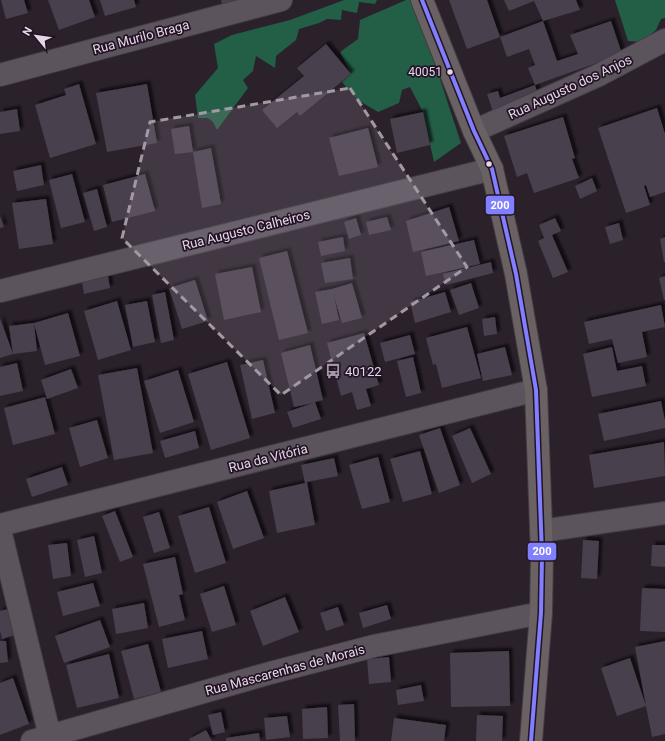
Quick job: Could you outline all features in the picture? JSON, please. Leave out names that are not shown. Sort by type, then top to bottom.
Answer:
[{"type":"main road","points":[[422,0],[474,131],[492,168],[516,274],[536,390],[542,555],[541,613],[530,741]]},
{"type":"street","name":"Rua Murilo Braga","points":[[1,73],[281,0]]},
{"type":"street","name":"Rua Augusto dos Anjos","points":[[474,131],[599,75],[665,41]]},
{"type":"street","name":"Rua Augusto Calheiros","points":[[0,291],[492,168]]},
{"type":"street","name":"Rua da Vitória","points":[[0,525],[536,390]]},
{"type":"street","points":[[541,531],[665,514]]},
{"type":"street","points":[[0,530],[44,739]]},
{"type":"street","name":"Rua Mascarenhas de Morais","points":[[44,739],[270,673],[374,646],[541,613]]},
{"type":"highlighted area","points":[[350,88],[467,267],[281,395],[122,238],[150,122]]},
{"type":"green space","points":[[344,0],[377,0],[375,4],[359,2],[357,13],[342,10],[341,20],[327,19],[299,29],[296,40],[276,56],[275,68],[256,56],[253,71],[243,80],[248,88],[217,130],[213,122],[208,118],[198,118],[195,95],[218,68],[214,44],[232,35],[290,20]]},
{"type":"green space","points":[[406,0],[414,0],[461,143],[434,162],[423,112],[410,87],[402,90],[399,103],[378,112],[358,100],[342,82],[351,74],[340,52],[358,39],[360,20]]},
{"type":"green space","points":[[615,0],[665,0],[665,18],[661,19],[656,30],[642,42],[628,41]]},
{"type":"building","points":[[1,0],[24,0],[28,13],[6,19]]},
{"type":"building","points":[[48,0],[89,0],[95,17],[59,30]]},
{"type":"building","points":[[100,0],[134,0],[136,7],[105,16]]},
{"type":"building","points":[[221,0],[245,0],[223,7]]},
{"type":"building","points":[[449,0],[487,0],[500,37],[467,49]]},
{"type":"building","points":[[504,0],[576,0],[580,10],[543,21],[534,1],[509,11]]},
{"type":"building","points":[[543,21],[557,61],[578,54],[570,35],[611,21],[622,54],[535,85],[528,68],[535,65],[529,49],[507,57],[500,37]]},
{"type":"building","points":[[326,44],[351,74],[300,116],[297,112],[277,128],[262,110],[304,76],[297,68]]},
{"type":"building","points":[[79,84],[96,144],[50,158],[35,105],[66,95],[64,89]]},
{"type":"building","points":[[147,84],[157,143],[107,152],[96,93]]},
{"type":"building","points":[[535,85],[538,95],[493,112],[487,94],[498,91],[500,98]]},
{"type":"building","points":[[657,108],[665,134],[665,192],[650,197],[646,185],[644,186],[650,205],[626,213],[598,128]]},
{"type":"building","points":[[17,109],[20,131],[0,134],[0,112]]},
{"type":"building","points":[[423,112],[430,145],[397,153],[390,119]]},
{"type":"building","points":[[563,117],[575,158],[572,159],[579,178],[534,193],[527,173],[517,177],[504,136]]},
{"type":"building","points":[[189,126],[193,152],[175,154],[171,129]]},
{"type":"building","points":[[368,128],[378,167],[339,176],[329,138]]},
{"type":"building","points":[[211,148],[221,204],[202,208],[193,152]]},
{"type":"building","points":[[41,165],[44,185],[17,191],[13,171]]},
{"type":"building","points":[[72,174],[85,222],[61,228],[49,180]]},
{"type":"building","points":[[145,174],[155,211],[112,222],[103,185]]},
{"type":"building","points":[[592,178],[597,191],[580,199],[575,186]]},
{"type":"building","points":[[97,189],[107,227],[94,231],[83,193]]},
{"type":"building","points":[[46,199],[53,244],[19,249],[12,203]]},
{"type":"building","points":[[449,207],[459,241],[413,252],[406,221]]},
{"type":"building","points":[[0,216],[4,227],[0,228]]},
{"type":"building","points":[[387,217],[391,230],[369,235],[366,222]]},
{"type":"building","points":[[356,218],[361,235],[349,239],[344,222]]},
{"type":"building","points":[[555,218],[561,231],[552,235],[568,272],[553,278],[538,241],[544,238],[539,225]]},
{"type":"building","points":[[619,223],[623,240],[610,244],[605,227]]},
{"type":"building","points":[[343,237],[345,251],[321,256],[318,242]]},
{"type":"building","points":[[665,237],[665,262],[664,262],[660,239]]},
{"type":"building","points":[[474,240],[480,264],[426,276],[421,252]]},
{"type":"building","points":[[287,251],[308,333],[279,340],[259,258]]},
{"type":"building","points":[[350,258],[353,279],[325,283],[321,263]]},
{"type":"building","points":[[491,262],[493,273],[446,285],[443,274]]},
{"type":"building","points":[[252,267],[261,312],[224,320],[215,274]]},
{"type":"building","points":[[108,276],[110,288],[84,294],[82,282]]},
{"type":"building","points":[[665,276],[665,300],[664,300],[659,278]]},
{"type":"building","points":[[195,280],[208,321],[182,329],[169,288]]},
{"type":"building","points":[[352,283],[362,318],[342,323],[334,296],[339,320],[322,324],[315,292]]},
{"type":"building","points":[[471,283],[479,308],[459,315],[450,290]]},
{"type":"building","points":[[165,292],[174,340],[161,343],[152,295]]},
{"type":"building","points":[[445,292],[451,312],[415,323],[410,302]]},
{"type":"building","points":[[117,301],[131,350],[98,360],[84,311]]},
{"type":"building","points":[[147,301],[155,342],[133,347],[125,305]]},
{"type":"building","points":[[661,305],[665,327],[642,332],[647,357],[618,363],[612,339],[589,344],[584,322]]},
{"type":"building","points":[[68,313],[80,356],[45,365],[34,323]]},
{"type":"building","points":[[495,317],[497,334],[484,336],[482,319]]},
{"type":"building","points":[[0,318],[13,354],[0,358]]},
{"type":"building","points":[[34,323],[37,351],[13,354],[9,326]]},
{"type":"building","points":[[467,327],[481,378],[442,388],[436,364],[433,365],[426,338]]},
{"type":"building","points":[[364,333],[379,385],[366,389],[371,406],[357,410],[352,392],[341,396],[327,343]]},
{"type":"building","points":[[410,335],[415,354],[385,362],[380,343]]},
{"type":"building","points":[[310,345],[323,400],[315,402],[321,419],[293,428],[287,412],[313,403],[294,407],[281,353]]},
{"type":"building","points":[[505,347],[512,375],[483,381],[477,354]]},
{"type":"building","points":[[612,347],[617,371],[642,366],[646,386],[592,397],[583,354]]},
{"type":"building","points":[[413,357],[421,393],[406,397],[397,361]]},
{"type":"building","points":[[263,360],[275,413],[252,419],[240,365]]},
{"type":"building","points":[[227,362],[250,438],[211,450],[188,374]]},
{"type":"building","points":[[17,363],[23,391],[0,396],[0,367]]},
{"type":"building","points":[[137,368],[153,453],[114,460],[98,375]]},
{"type":"building","points":[[71,369],[78,388],[47,399],[41,380]]},
{"type":"building","points":[[178,370],[194,422],[160,433],[144,381]]},
{"type":"building","points":[[45,397],[55,434],[13,445],[4,408]]},
{"type":"building","points":[[661,401],[665,428],[604,441],[598,414]]},
{"type":"building","points":[[97,420],[108,458],[80,467],[69,428]]},
{"type":"building","points":[[440,428],[460,485],[439,493],[419,435]]},
{"type":"building","points":[[470,428],[491,474],[472,483],[452,436]]},
{"type":"building","points":[[195,431],[199,448],[165,458],[160,441]]},
{"type":"building","points":[[664,442],[665,476],[594,488],[589,455]]},
{"type":"building","points":[[420,451],[432,494],[403,502],[390,459]]},
{"type":"building","points":[[378,457],[390,502],[362,509],[349,465]]},
{"type":"building","points":[[334,458],[338,476],[307,482],[315,525],[277,533],[269,491],[305,483],[301,465]]},
{"type":"building","points":[[62,467],[68,485],[32,497],[26,479]]},
{"type":"building","points":[[247,491],[264,538],[233,549],[217,502]]},
{"type":"building","points":[[209,507],[226,563],[195,573],[178,516]]},
{"type":"building","points":[[115,511],[133,557],[120,562],[102,516]]},
{"type":"building","points":[[159,512],[170,548],[154,553],[143,517]]},
{"type":"building","points":[[94,536],[102,573],[85,577],[77,540]]},
{"type":"building","points":[[583,540],[599,541],[597,579],[581,578]]},
{"type":"building","points":[[67,543],[71,576],[53,579],[48,545]]},
{"type":"building","points":[[652,545],[665,545],[665,567],[651,566]]},
{"type":"building","points":[[175,557],[183,594],[179,595],[185,620],[159,627],[143,564]]},
{"type":"building","points":[[93,583],[100,606],[63,616],[57,592]]},
{"type":"building","points":[[224,586],[236,625],[212,632],[200,594]]},
{"type":"building","points":[[642,588],[665,589],[665,632],[640,631]]},
{"type":"building","points":[[285,597],[299,632],[263,646],[250,611]]},
{"type":"building","points":[[144,603],[148,628],[116,634],[112,609]]},
{"type":"building","points":[[387,605],[391,619],[363,628],[359,613]]},
{"type":"building","points":[[338,607],[344,625],[326,631],[320,613]]},
{"type":"building","points":[[12,608],[18,634],[2,639],[0,631],[0,611]]},
{"type":"building","points":[[100,620],[110,647],[64,663],[55,636]]},
{"type":"building","points":[[202,631],[208,659],[168,668],[162,639]]},
{"type":"building","points":[[0,641],[6,641],[8,662],[0,663]]},
{"type":"building","points":[[665,641],[665,734],[652,737],[635,647]]},
{"type":"building","points":[[148,644],[161,692],[134,699],[121,651]]},
{"type":"building","points":[[509,651],[510,706],[451,707],[450,653]]},
{"type":"building","points":[[109,654],[119,698],[77,708],[66,665]]},
{"type":"building","points":[[389,657],[391,682],[369,684],[367,659]]},
{"type":"building","points":[[630,658],[646,706],[617,716],[601,668]]},
{"type":"building","points":[[13,678],[29,724],[0,735],[0,683]]},
{"type":"building","points":[[421,685],[424,701],[398,705],[396,690]]},
{"type":"building","points":[[354,704],[355,741],[340,741],[338,705]]},
{"type":"building","points":[[327,707],[328,738],[303,739],[302,709]]},
{"type":"building","points":[[221,712],[225,732],[213,735],[208,715]]},
{"type":"building","points":[[477,715],[503,716],[502,741],[476,741]]},
{"type":"building","points":[[287,716],[290,737],[266,740],[264,718]]},
{"type":"building","points":[[394,718],[446,725],[444,741],[391,741]]},
{"type":"building","points":[[206,730],[212,741],[190,741],[189,739]]},
{"type":"building","points":[[259,733],[260,741],[226,741],[226,738]]},
{"type":"transit line","name":"200","points":[[422,0],[474,131],[492,169],[516,274],[536,390],[542,555],[541,613],[531,741]]},
{"type":"place","name":"40051","points":[[450,72]]},
{"type":"place","name":"40122","points":[[333,371]]}]
